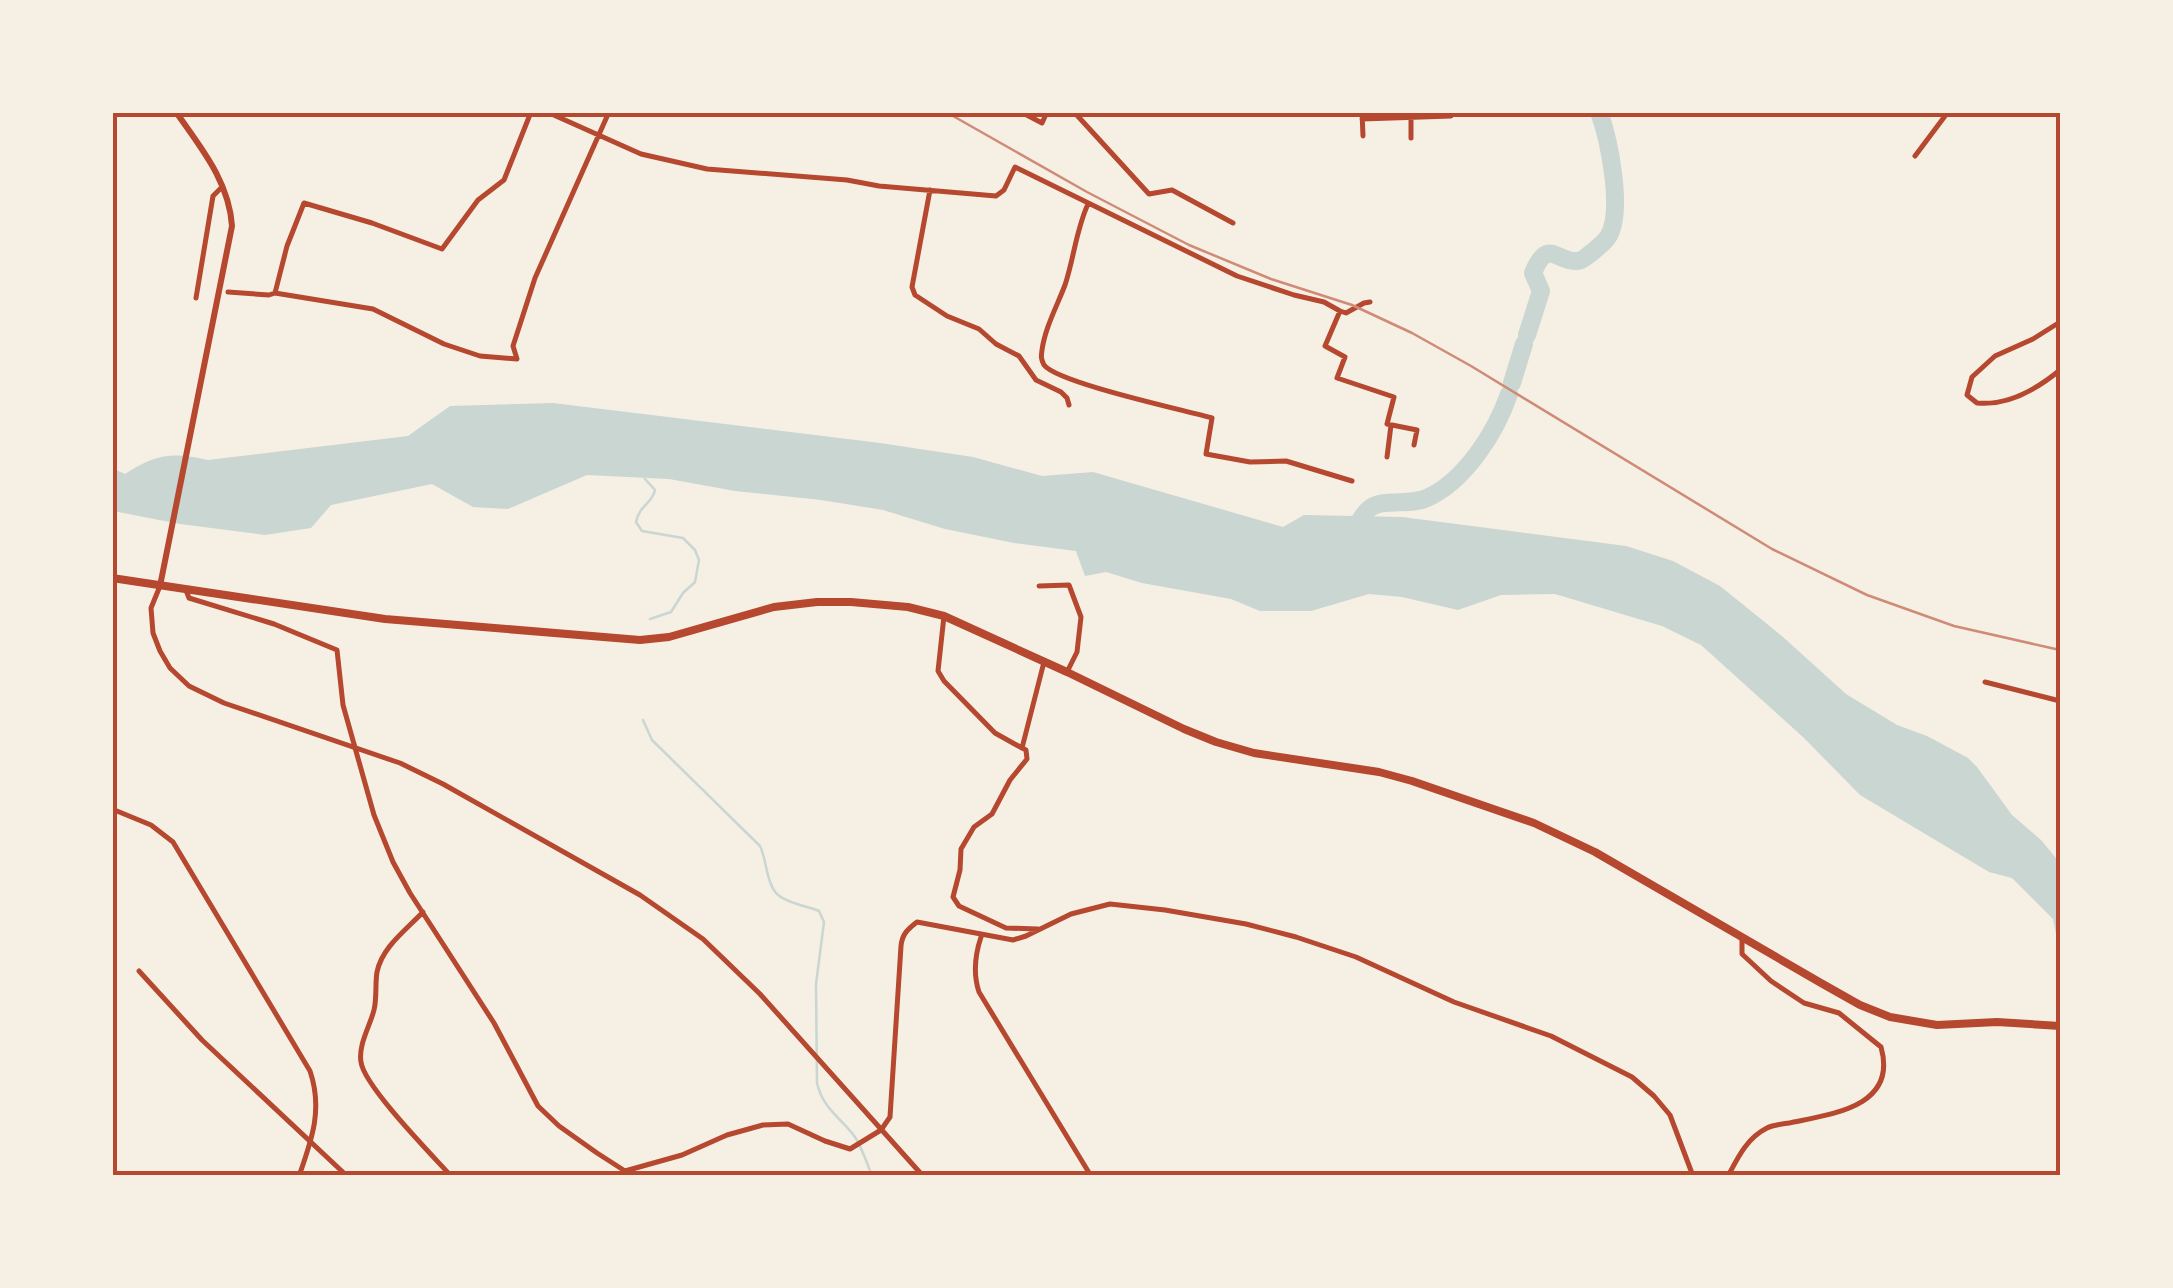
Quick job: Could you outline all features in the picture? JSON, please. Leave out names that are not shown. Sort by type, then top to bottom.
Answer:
[{"type":"main road","points":[[160,586],[232,226],[224,185],[176,112]]},
{"type":"main road","points":[[112,578],[385,619],[640,640],[669,637],[774,607],[817,602],[908,607],[944,616],[1216,742],[1254,753],[1379,772],[1534,823],[1595,852],[1860,1005],[1890,1016],[1938,1025],[1997,1022],[2060,1026]]},
{"type":"street","points":[[275,293],[304,203],[442,249],[478,200],[504,180],[530,112]]},
{"type":"street","points":[[547,112],[641,154],[707,170],[996,196],[1004,190],[1015,167],[1237,276],[1324,302],[1340,312],[1370,302]]},
{"type":"street","points":[[228,292],[269,296],[275,293],[374,309],[444,344],[480,356],[517,359],[513,346],[536,278],[609,112]]},
{"type":"street","points":[[1020,112],[1042,122],[1047,112]]},
{"type":"street","points":[[1074,112],[1150,194],[1172,190],[1232,223]]},
{"type":"street","points":[[1916,156],[1948,112]]},
{"type":"street","points":[[1412,115],[1412,138]]},
{"type":"street","points":[[1363,136],[1362,116],[1451,116]]},
{"type":"street","points":[[196,298],[214,196],[224,185]]},
{"type":"street","points":[[930,190],[912,286],[915,295],[946,316],[979,329],[1019,356],[1036,380],[1061,392],[1069,406]]},
{"type":"street","points":[[1088,204],[1045,338],[1042,362],[1072,380],[1212,418],[1206,454],[1250,462],[1286,462],[1352,481]]},
{"type":"street","points":[[198,286],[208,288]]},
{"type":"street","points":[[1340,312],[1324,346],[1345,357],[1337,378],[1394,397],[1387,424],[1417,430],[1414,445]]},
{"type":"street","points":[[2060,322],[1995,356],[1972,378],[1968,394],[1977,403],[2004,402],[2060,370]]},
{"type":"street","points":[[1386,457],[1391,425]]},
{"type":"street","points":[[1039,586],[1069,585],[1080,617],[1076,652],[1067,672]]},
{"type":"street","points":[[160,586],[151,608],[153,633],[170,668],[189,686],[224,703],[400,763],[640,895],[703,939],[760,994],[923,1176]]},
{"type":"street","points":[[186,590],[189,598],[274,624],[337,650],[343,705],[374,815],[393,862],[494,1023],[538,1106],[596,1154],[627,1173],[762,1125],[788,1124],[850,1149],[881,1130],[890,1117],[902,936],[917,922],[1013,940],[1071,914],[1110,904],[1296,937],[1356,958],[1454,1002],[1551,1036],[1632,1077],[1654,1096],[1670,1115],[1693,1176]]},
{"type":"street","points":[[944,616],[938,671],[944,681],[995,733],[1026,750],[1026,759],[992,814],[974,827],[961,849],[953,897],[959,906],[1006,928],[1042,929]]},
{"type":"street","points":[[1022,748],[1044,661]]},
{"type":"street","points":[[1986,682],[2060,701]]},
{"type":"street","points":[[112,809],[151,825],[183,855],[310,1071],[318,1106],[312,1140],[299,1176]]},
{"type":"street","points":[[423,912],[388,947],[378,968],[374,1010],[360,1061],[377,1090],[451,1176]]},
{"type":"street","points":[[982,936],[976,963],[979,992],[1092,1176]]},
{"type":"street","points":[[1728,1176],[1748,1143],[1768,1128],[1857,1105],[1877,1089],[1885,1073],[1881,1047],[1839,1013],[1804,1003],[1771,981],[1742,954],[1742,937]]},
{"type":"street","points":[[138,971],[202,1040],[347,1176]]},
{"type":"shaded area","points":[[553,403],[880,443],[973,457],[1042,476],[1093,472],[1283,527],[1304,515],[1402,517],[1626,546],[1673,561],[1720,586],[1846,694],[1897,725],[1968,758],[1977,767],[2012,815],[2060,863],[2060,954],[2053,919],[2012,878],[1989,872],[1860,795],[1804,738],[1701,645],[1662,626],[1555,594],[1501,595],[1458,610],[1369,594],[1311,611],[1260,611],[1231,599],[1142,583],[1106,572],[1085,576],[1076,551],[945,529],[883,510],[669,479],[587,475],[508,509],[473,507],[432,484],[331,505],[311,528],[265,535],[113,511],[112,468],[125,474],[165,457],[208,460],[408,436],[450,406]]},
{"type":"waterway","points":[[1527,335],[1541,291],[1533,273],[1538,262],[1548,254],[1583,259],[1606,239],[1613,226],[1613,175],[1599,112]]},
{"type":"waterway","points":[[1512,383],[1524,344]]},
{"type":"waterway","points":[[1350,538],[1373,507],[1420,501],[1454,480],[1487,439],[1509,394]]},
{"type":"waterway","points":[[645,479],[655,490],[636,522],[642,531],[683,538],[699,560],[695,582],[671,612],[650,619]]},
{"type":"waterway","points":[[643,720],[652,740],[760,846],[771,885],[778,895],[819,911],[824,922],[816,984],[817,1083],[828,1107],[855,1137],[872,1176]]},
{"type":"railway","points":[[946,112],[1189,245],[1271,279],[1352,305],[1412,333],[1772,549],[1867,595],[1954,626],[2060,650]]}]
